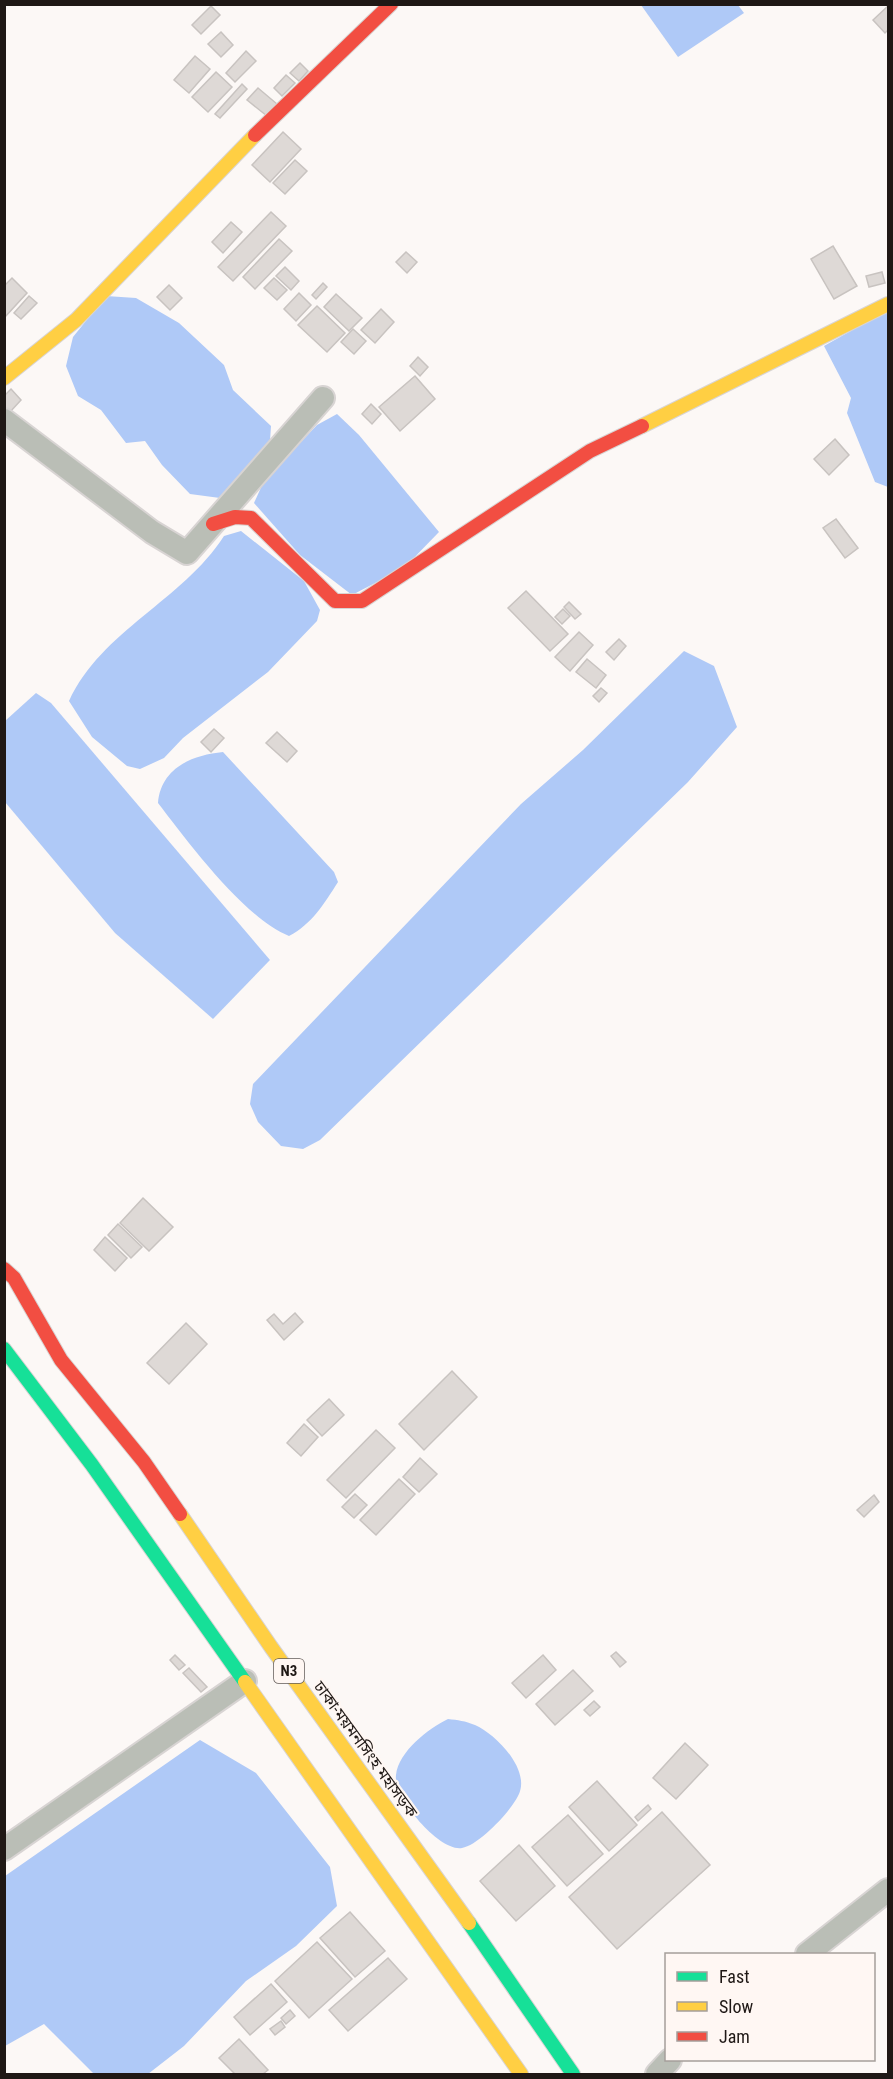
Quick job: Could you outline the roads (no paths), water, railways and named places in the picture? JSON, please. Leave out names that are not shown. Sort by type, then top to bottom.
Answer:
[{"type":"main road","points":[[4,378],[76,320],[218,170],[391,4]]},
{"type":"main road","points":[[213,524],[235,517],[251,518],[335,601],[362,601],[463,537],[590,451],[888,304]]},
{"type":"main road","name":"ঢাকা-ময়মনসিংহ মহাসড়ক","points":[[4,1269],[14,1278],[62,1360],[144,1462],[271,1647],[406,1832],[573,2074]]},
{"type":"main road","name":"N3","points":[[4,1349],[92,1465],[521,2074]]},
{"type":"street","points":[[4,420],[152,532],[187,553],[323,398]]},
{"type":"street","points":[[4,1849],[245,1681]]},
{"type":"street","points":[[808,1953],[888,1890]]},
{"type":"street","points":[[657,2074],[669,2061]]},
{"type":"water","points":[[641,5],[738,5],[744,13],[678,57]]},
{"type":"water","points":[[106,296],[136,298],[179,323],[224,365],[233,390],[271,426],[270,441],[220,498],[190,494],[162,465],[145,441],[126,443],[101,410],[78,396],[66,366],[73,337]]},
{"type":"water","points":[[888,310],[888,487],[875,482],[847,413],[851,398],[824,346]]},
{"type":"water","points":[[337,414],[359,435],[439,532],[404,568],[352,595],[300,555],[254,503],[264,481],[317,425]]},
{"type":"water","points":[[241,531],[304,581],[320,610],[317,621],[268,672],[183,738],[164,758],[140,769],[127,766],[92,737],[69,701],[83,676],[101,654],[187,579],[207,559],[224,536]]},
{"type":"water","points":[[684,651],[714,666],[737,727],[688,782],[320,1140],[303,1149],[281,1146],[258,1122],[250,1104],[253,1084],[521,804],[583,750]]},
{"type":"water","points":[[36,693],[51,703],[270,960],[213,1019],[115,933],[5,802],[5,721]]},
{"type":"water","points":[[223,752],[334,872],[338,882],[311,919],[289,936],[272,927],[236,896],[158,803],[160,791],[172,772],[200,756]]},
{"type":"water","points":[[448,1719],[475,1725],[493,1736],[510,1754],[520,1776],[521,1786],[518,1796],[508,1810],[477,1841],[462,1848],[452,1847],[430,1832],[410,1809],[397,1785],[398,1766],[408,1749]]},
{"type":"water","points":[[200,1740],[256,1773],[330,1867],[337,1906],[296,1946],[246,1981],[184,2046],[148,2074],[94,2074],[44,2024],[5,2046],[5,1876]]}]
